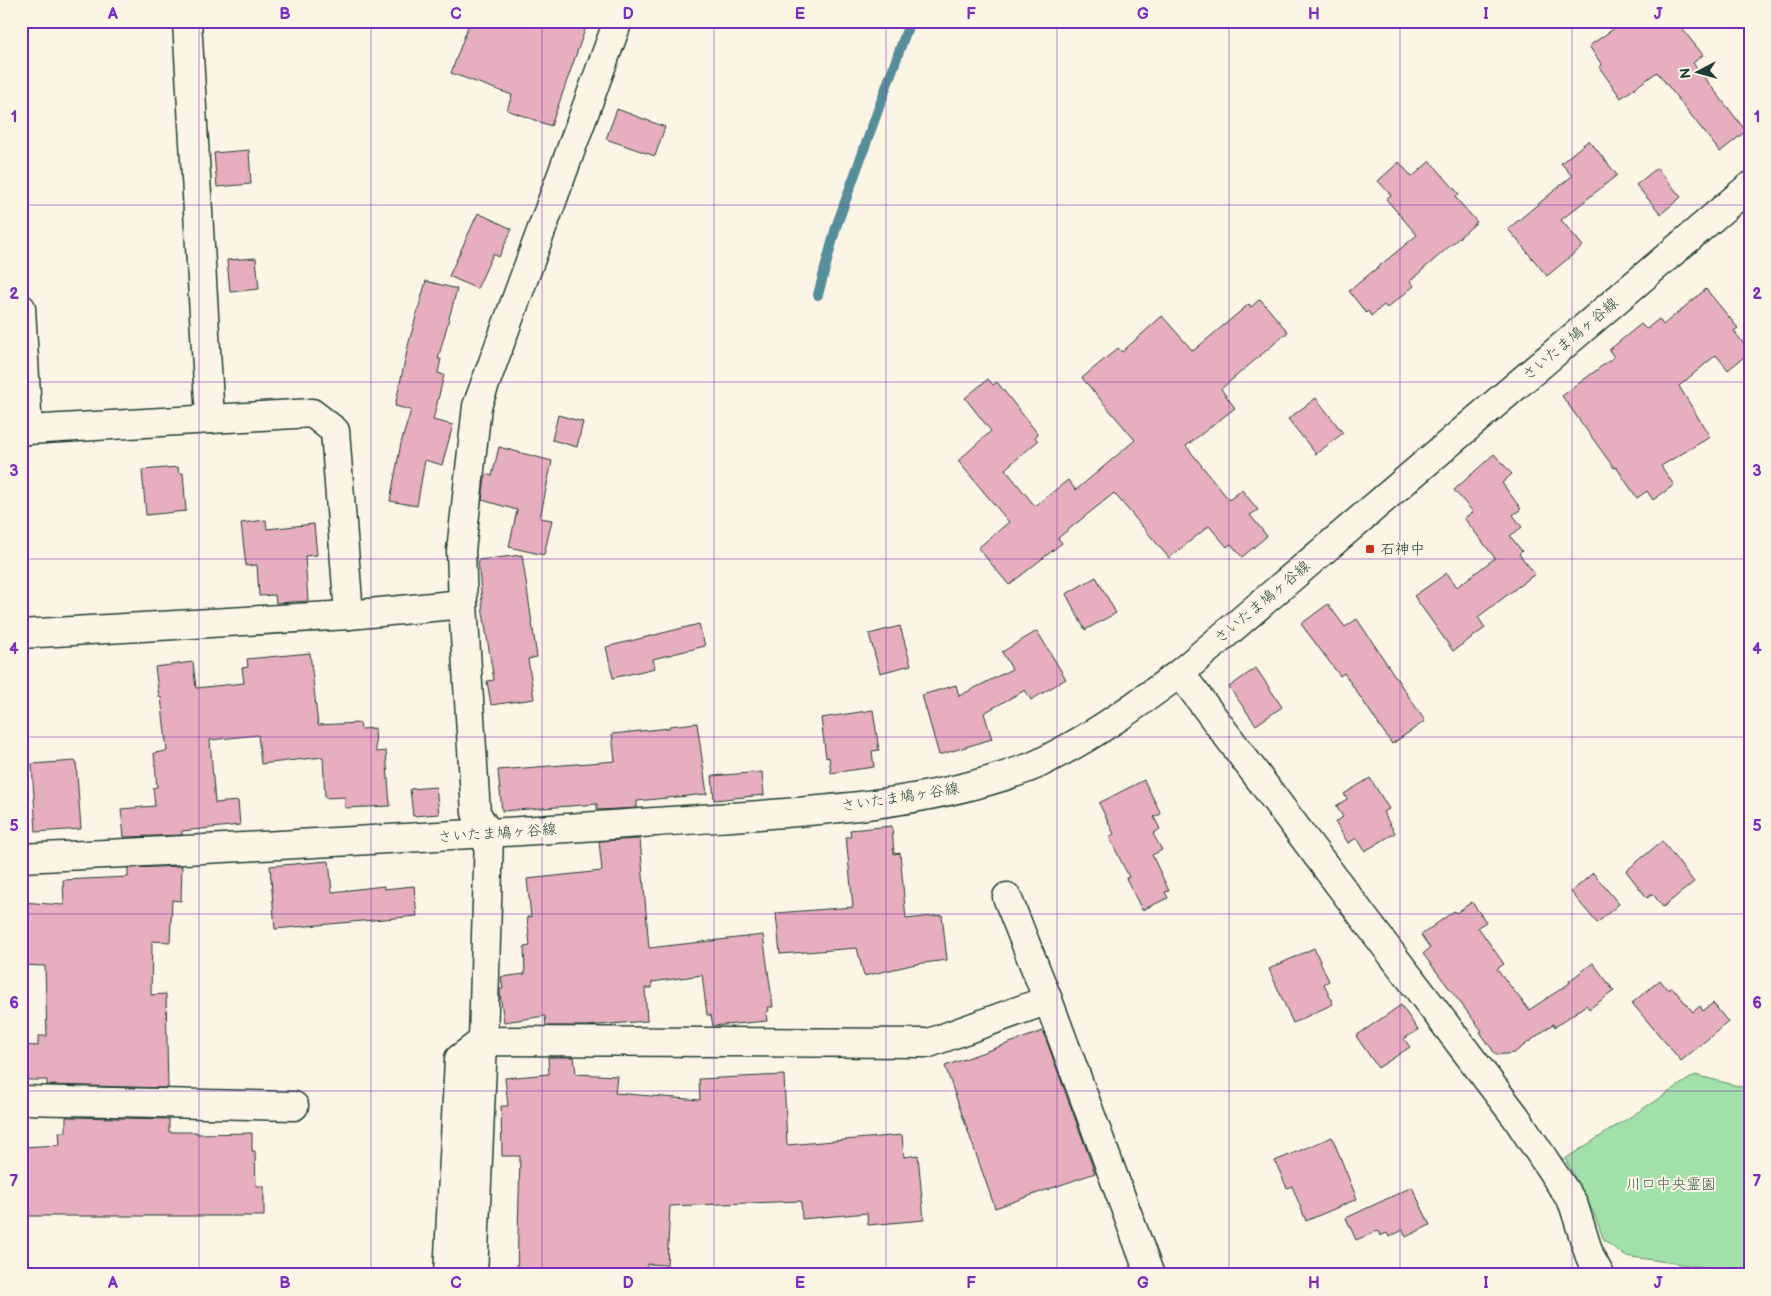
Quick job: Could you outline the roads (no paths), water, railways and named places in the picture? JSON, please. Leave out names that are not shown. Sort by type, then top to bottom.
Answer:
[{"type":"street","points":[[187,21],[210,419]]},
{"type":"street","points":[[473,1275],[484,1041],[489,834],[476,813],[461,551],[477,406],[618,21]]},
{"type":"street","name":"さいたま鳩ヶ谷線","points":[[21,858],[489,834],[866,804],[916,798],[969,787],[1030,768],[1081,742],[1130,710],[1180,673],[1750,186]]},
{"type":"street","points":[[21,308],[25,430],[312,413],[334,432],[349,615]]},
{"type":"street","points":[[21,634],[349,615],[463,604]]},
{"type":"street","points":[[1180,673],[1516,1117],[1573,1203],[1590,1257],[1600,1275]]},
{"type":"street","points":[[1007,897],[1048,1000],[1150,1275]]},
{"type":"street","points":[[448,1275],[459,1059],[484,1041],[929,1043],[1048,1000]]},
{"type":"street","points":[[21,1100],[294,1106]]},
{"type":"waterway","points":[[818,295],[836,227],[910,21]]},
{"type":"place","name":"石神中","points":[[1370,549]]},
{"type":"park label","name":"川口中央霊園","points":[[1671,1184]]}]
